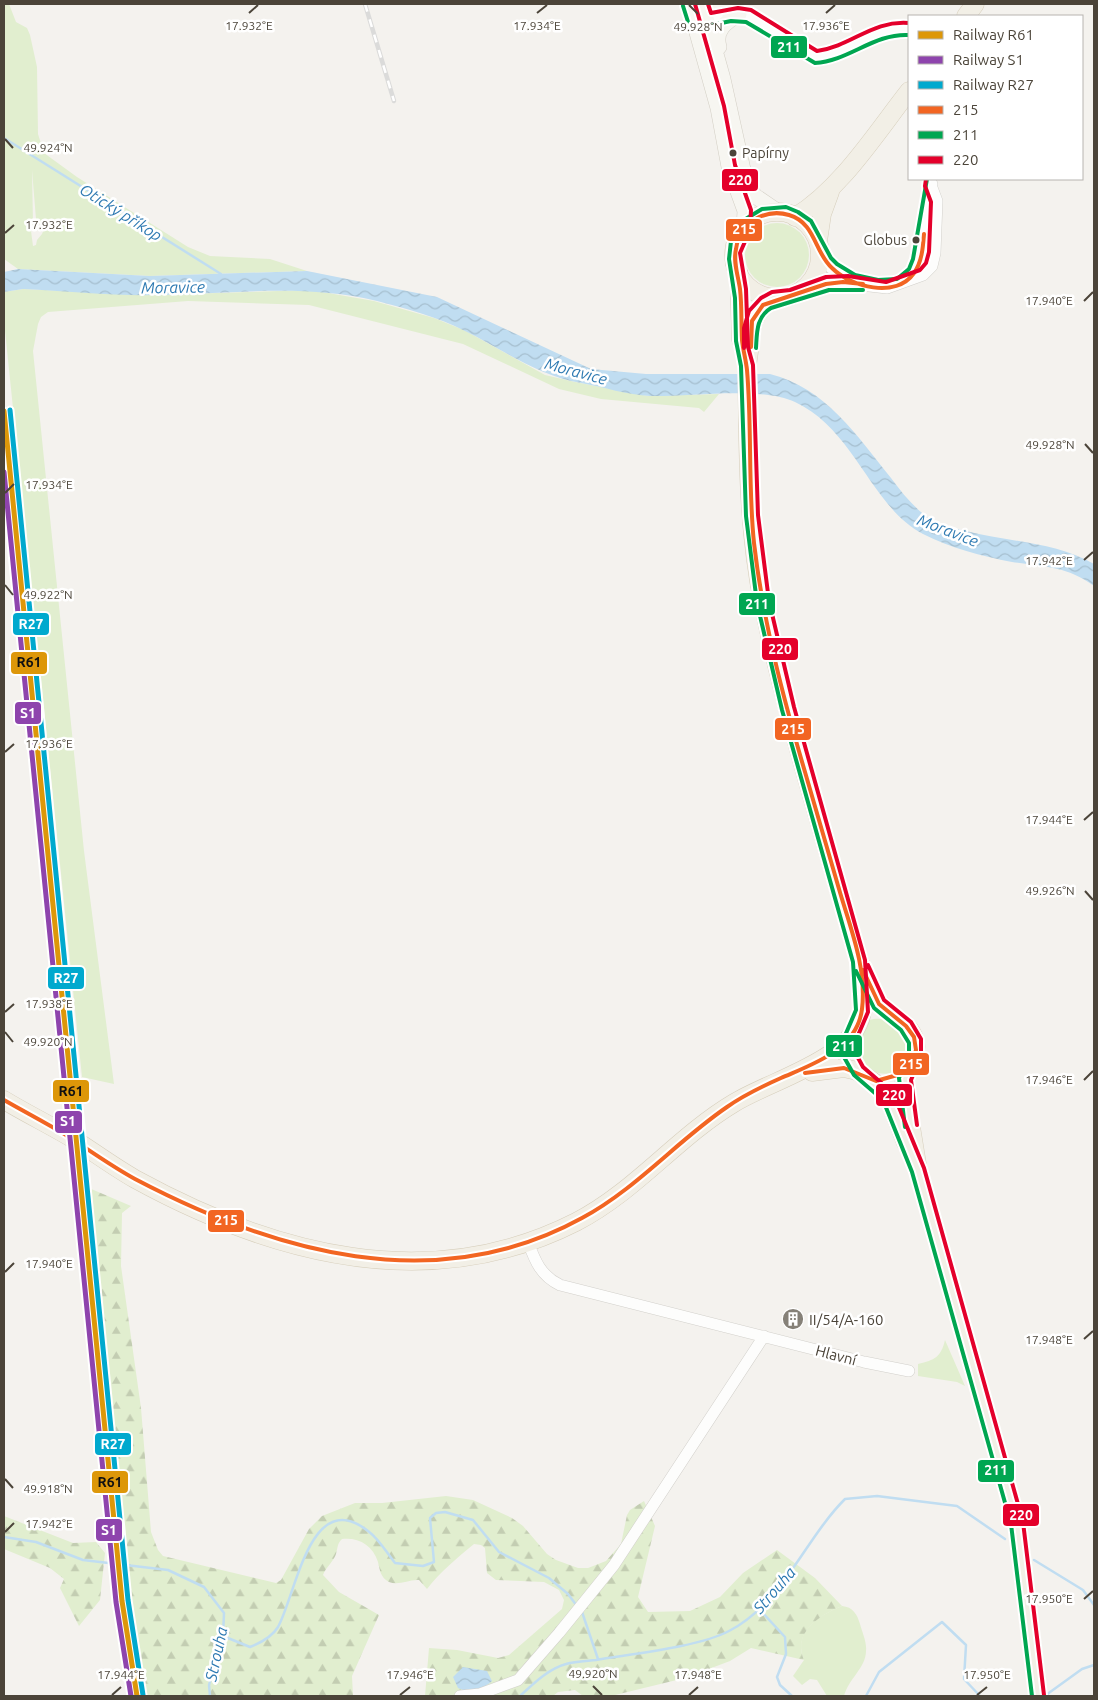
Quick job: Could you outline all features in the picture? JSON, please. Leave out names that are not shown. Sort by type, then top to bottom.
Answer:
[{"type":"main road","points":[[967,15],[975,4]]},
{"type":"main road","points":[[747,365],[742,348],[739,274],[735,261],[735,248],[744,228],[759,217],[788,215],[820,199],[836,183],[908,92]]},
{"type":"main road","points":[[739,274],[753,291],[774,298],[791,296],[802,291],[816,272],[825,202],[836,183]]},
{"type":"main road","points":[[788,215],[810,228],[819,246]]},
{"type":"main road","points":[[774,298],[755,314],[750,330],[751,346],[747,365],[752,515],[763,602],[788,709],[860,961],[875,998],[906,1026],[915,1041],[915,1055],[908,1068],[905,1090],[918,1170]]},
{"type":"main road","points":[[860,961],[862,1008],[854,1029],[850,1056],[854,1066],[888,1096],[918,1170],[1018,1523],[1038,1691]]},
{"type":"main road","points":[[4,1100],[164,1194],[236,1226],[288,1244],[337,1256],[396,1262],[461,1258],[528,1242],[564,1227],[601,1207],[630,1186],[728,1106],[828,1057],[846,1042],[862,1017],[874,1013],[893,1016]]},
{"type":"main road","points":[[778,1080],[830,1068],[848,1068],[876,1081],[894,1078],[908,1068]]},
{"type":"street","points":[[689,4],[701,21],[739,148],[744,175],[750,189],[761,202],[788,215]]},
{"type":"street","points":[[702,4],[701,21],[729,167],[745,211],[744,228]]},
{"type":"street","points":[[714,4],[758,20],[816,57],[836,54],[866,37],[888,29],[908,29]]},
{"type":"street","points":[[701,21],[739,14]]},
{"type":"street","points":[[739,14],[722,27],[717,41],[740,134],[739,148]]},
{"type":"street","points":[[802,291],[835,282],[859,283],[887,288],[908,280],[919,264],[932,182]]},
{"type":"street","points":[[819,246],[831,268],[859,283]]},
{"type":"street","name":"Hlavní","points":[[528,1242],[540,1269],[548,1278],[560,1285],[864,1362],[909,1371]]},
{"type":"street","points":[[460,1696],[480,1694],[518,1680],[574,1615],[614,1565],[764,1336]]},
{"type":"green space","points":[[4,4],[9,4],[16,22],[27,28],[30,35],[37,67],[38,134],[44,153],[77,177],[188,247],[210,256],[270,259],[307,271],[150,276],[18,269],[4,259]],"holes":[[[32,170],[36,219],[44,229],[36,245],[33,246],[31,231],[33,224]]]},
{"type":"green space","points":[[777,223],[789,225],[800,232],[807,243],[809,255],[807,267],[800,278],[789,285],[777,287],[765,285],[754,278],[747,267],[745,255],[747,243],[754,232],[765,225]]},
{"type":"green space","points":[[23,289],[154,295],[311,290],[374,301],[434,318],[464,330],[545,375],[648,396],[719,394],[704,412],[699,408],[601,399],[559,389],[463,344],[309,305],[188,301],[48,312],[41,317],[33,351],[84,851],[114,1084],[82,1077],[4,321],[4,292]]},
{"type":"green space","points":[[869,1020],[887,1020],[897,1026],[910,1048],[901,1067],[892,1073],[878,1073],[871,1070],[865,1065],[858,1053],[857,1045],[860,1035]]},
{"type":"green space","points":[[89,1188],[131,1206],[122,1213],[121,1266],[141,1408],[151,1532],[158,1550],[163,1556],[276,1583],[281,1580],[309,1529],[322,1516],[355,1503],[382,1503],[446,1496],[473,1500],[512,1518],[523,1526],[547,1554],[556,1560],[578,1568],[588,1568],[606,1561],[621,1544],[627,1515],[630,1510],[644,1501],[655,1526],[638,1597],[648,1612],[690,1611],[720,1597],[743,1573],[777,1550],[815,1578],[842,1606],[825,1614],[810,1626],[805,1633],[801,1650],[804,1660],[751,1648],[730,1661],[685,1678],[611,1696],[583,1696],[575,1690],[558,1692],[553,1696],[425,1696],[429,1648],[457,1650],[498,1658],[509,1655],[562,1609],[564,1600],[559,1590],[544,1582],[496,1580],[487,1573],[485,1548],[474,1544],[443,1571],[427,1589],[419,1580],[393,1583],[382,1576],[376,1556],[369,1547],[354,1539],[342,1539],[338,1544],[335,1557],[323,1575],[339,1592],[379,1615],[352,1676],[353,1696],[144,1696],[129,1600]]},
{"type":"green space","points":[[945,1340],[965,1386],[957,1382],[918,1376],[918,1364],[936,1357]]},
{"type":"green space","points":[[4,1516],[73,1543],[96,1542],[105,1553],[100,1600],[79,1626],[60,1588],[64,1579],[50,1568],[4,1549]]},
{"type":"green space","points":[[842,1606],[852,1609],[857,1617],[866,1644],[865,1657],[844,1696],[827,1696],[817,1680],[810,1679],[802,1685],[793,1676],[804,1660],[801,1650],[805,1633],[810,1626],[825,1614]]},
{"type":"water","name":"Moravice","points":[[18,269],[150,276],[307,271],[437,297],[591,369],[646,374],[770,374],[808,390],[824,402],[853,430],[909,500],[930,519],[952,528],[1032,543],[1079,557],[1094,564],[1094,586],[1084,579],[1064,571],[978,554],[923,534],[905,522],[889,506],[833,431],[816,415],[795,402],[780,397],[744,393],[650,396],[624,393],[565,380],[521,362],[465,331],[444,322],[400,307],[350,296],[295,291],[140,295],[23,289],[4,292],[4,272]]},
{"type":"water","points":[[463,1667],[487,1671],[492,1681],[476,1690],[462,1690],[458,1688],[453,1677]]},
{"type":"waterway","name":"Otický příkop","points":[[4,138],[221,274]]},
{"type":"waterway","name":"Strouha","points":[[520,1696],[547,1673],[559,1666],[683,1646],[716,1637],[729,1631],[748,1619],[779,1588],[830,1515],[845,1499],[877,1496],[957,1506],[1005,1539]]},
{"type":"waterway","points":[[223,1636],[250,1647],[262,1642],[272,1634],[278,1627],[285,1612],[308,1550],[319,1533],[332,1522],[348,1521],[368,1531],[395,1563],[423,1566],[434,1562],[430,1518],[436,1513],[445,1512],[473,1520],[499,1552],[549,1578],[568,1594],[577,1606]]},
{"type":"waterway","name":"Strouha","points":[[4,1537],[36,1542],[83,1560],[168,1570],[204,1587],[224,1613],[223,1636],[209,1685],[210,1696]]},
{"type":"waterway","name":"Strouha","points":[[1034,1560],[1083,1590],[1094,1605]]},
{"type":"waterway","points":[[760,1610],[785,1637],[786,1654],[777,1677],[780,1685],[792,1696]]},
{"type":"waterway","points":[[582,1612],[598,1659]]},
{"type":"waterway","points":[[866,1696],[879,1672],[942,1622],[966,1645],[964,1679],[980,1696]]},
{"type":"waterway","points":[[1046,1695],[1082,1669],[1094,1665]]},
{"type":"railway","points":[[365,4],[394,101]]},
{"type":"rail line","name":"R27","points":[[10,410],[128,1600],[143,1695]]},
{"type":"rail line","name":"R61","points":[[4,411],[122,1601],[137,1696]]},
{"type":"rail line","name":"S1","points":[[4,472],[116,1602],[131,1696]]},
{"type":"transit line","name":"220","points":[[695,4],[724,106],[735,165],[751,210],[750,230],[740,253],[746,289],[748,347],[753,365],[758,515],[769,601],[794,707],[865,960],[868,1012],[856,1040],[856,1054],[863,1067],[893,1093],[924,1168],[1023,1522],[1044,1695]]},
{"type":"transit line","name":"220","points":[[708,4],[711,13],[738,8],[751,10],[817,51],[841,44],[884,25],[908,23]]},
{"type":"transit line","name":"211","points":[[683,6],[689,25],[693,29],[731,21],[746,22],[815,63],[839,57],[884,38],[908,35]]},
{"type":"transit line","name":"220","points":[[744,348],[744,328],[749,311],[761,298],[772,292],[790,290],[826,277],[848,276],[886,282],[920,270],[926,263],[929,252],[931,202],[925,186],[926,180]]},
{"type":"transit line","name":"211","points":[[927,180],[913,259],[909,269],[897,279],[878,280],[855,275],[837,264],[831,258],[811,221],[798,212],[786,207],[762,209],[744,220],[736,229],[731,241],[729,259],[735,298],[736,341],[741,366],[746,516],[757,603],[782,710],[853,962],[856,1010],[844,1038],[844,1057],[854,1075],[883,1100],[912,1172],[1011,1524],[1032,1696]]},
{"type":"transit line","name":"215","points":[[4,1100],[66,1135],[135,1179],[188,1205],[243,1227],[299,1245],[356,1256],[413,1261],[470,1256],[526,1243],[582,1218],[620,1193],[709,1120],[733,1103],[760,1088],[819,1061],[843,1045],[852,1035],[862,1009],[863,994],[860,963],[789,716],[763,601],[752,521],[747,366],[742,340],[741,295],[735,254],[741,234],[750,223],[766,215],[785,214],[805,224],[821,254],[840,275],[862,285],[885,288],[896,286],[906,281],[917,269],[923,249],[924,234]]},
{"type":"transit line","name":"215","points":[[751,347],[752,321],[763,305],[826,284],[843,282],[863,284]]},
{"type":"transit line","name":"211","points":[[756,348],[757,331],[760,321],[762,316],[771,308],[829,290],[863,290]]},
{"type":"transit line","name":"220","points":[[868,965],[884,1000],[911,1022],[921,1039],[921,1056],[911,1080],[917,1125]]},
{"type":"transit line","name":"215","points":[[805,1073],[844,1068],[876,1081],[901,1074],[911,1064],[916,1050],[914,1037],[906,1026],[879,1004],[863,970]]},
{"type":"transit line","name":"211","points":[[856,971],[874,1008],[901,1030],[909,1043],[909,1054],[899,1078],[905,1127]]},
{"type":"place","name":"Papírny","points":[[733,153]]},
{"type":"place","name":"Globus","points":[[916,240]]},
{"type":"place","name":"II/54/A-160","points":[[793,1319]]}]
